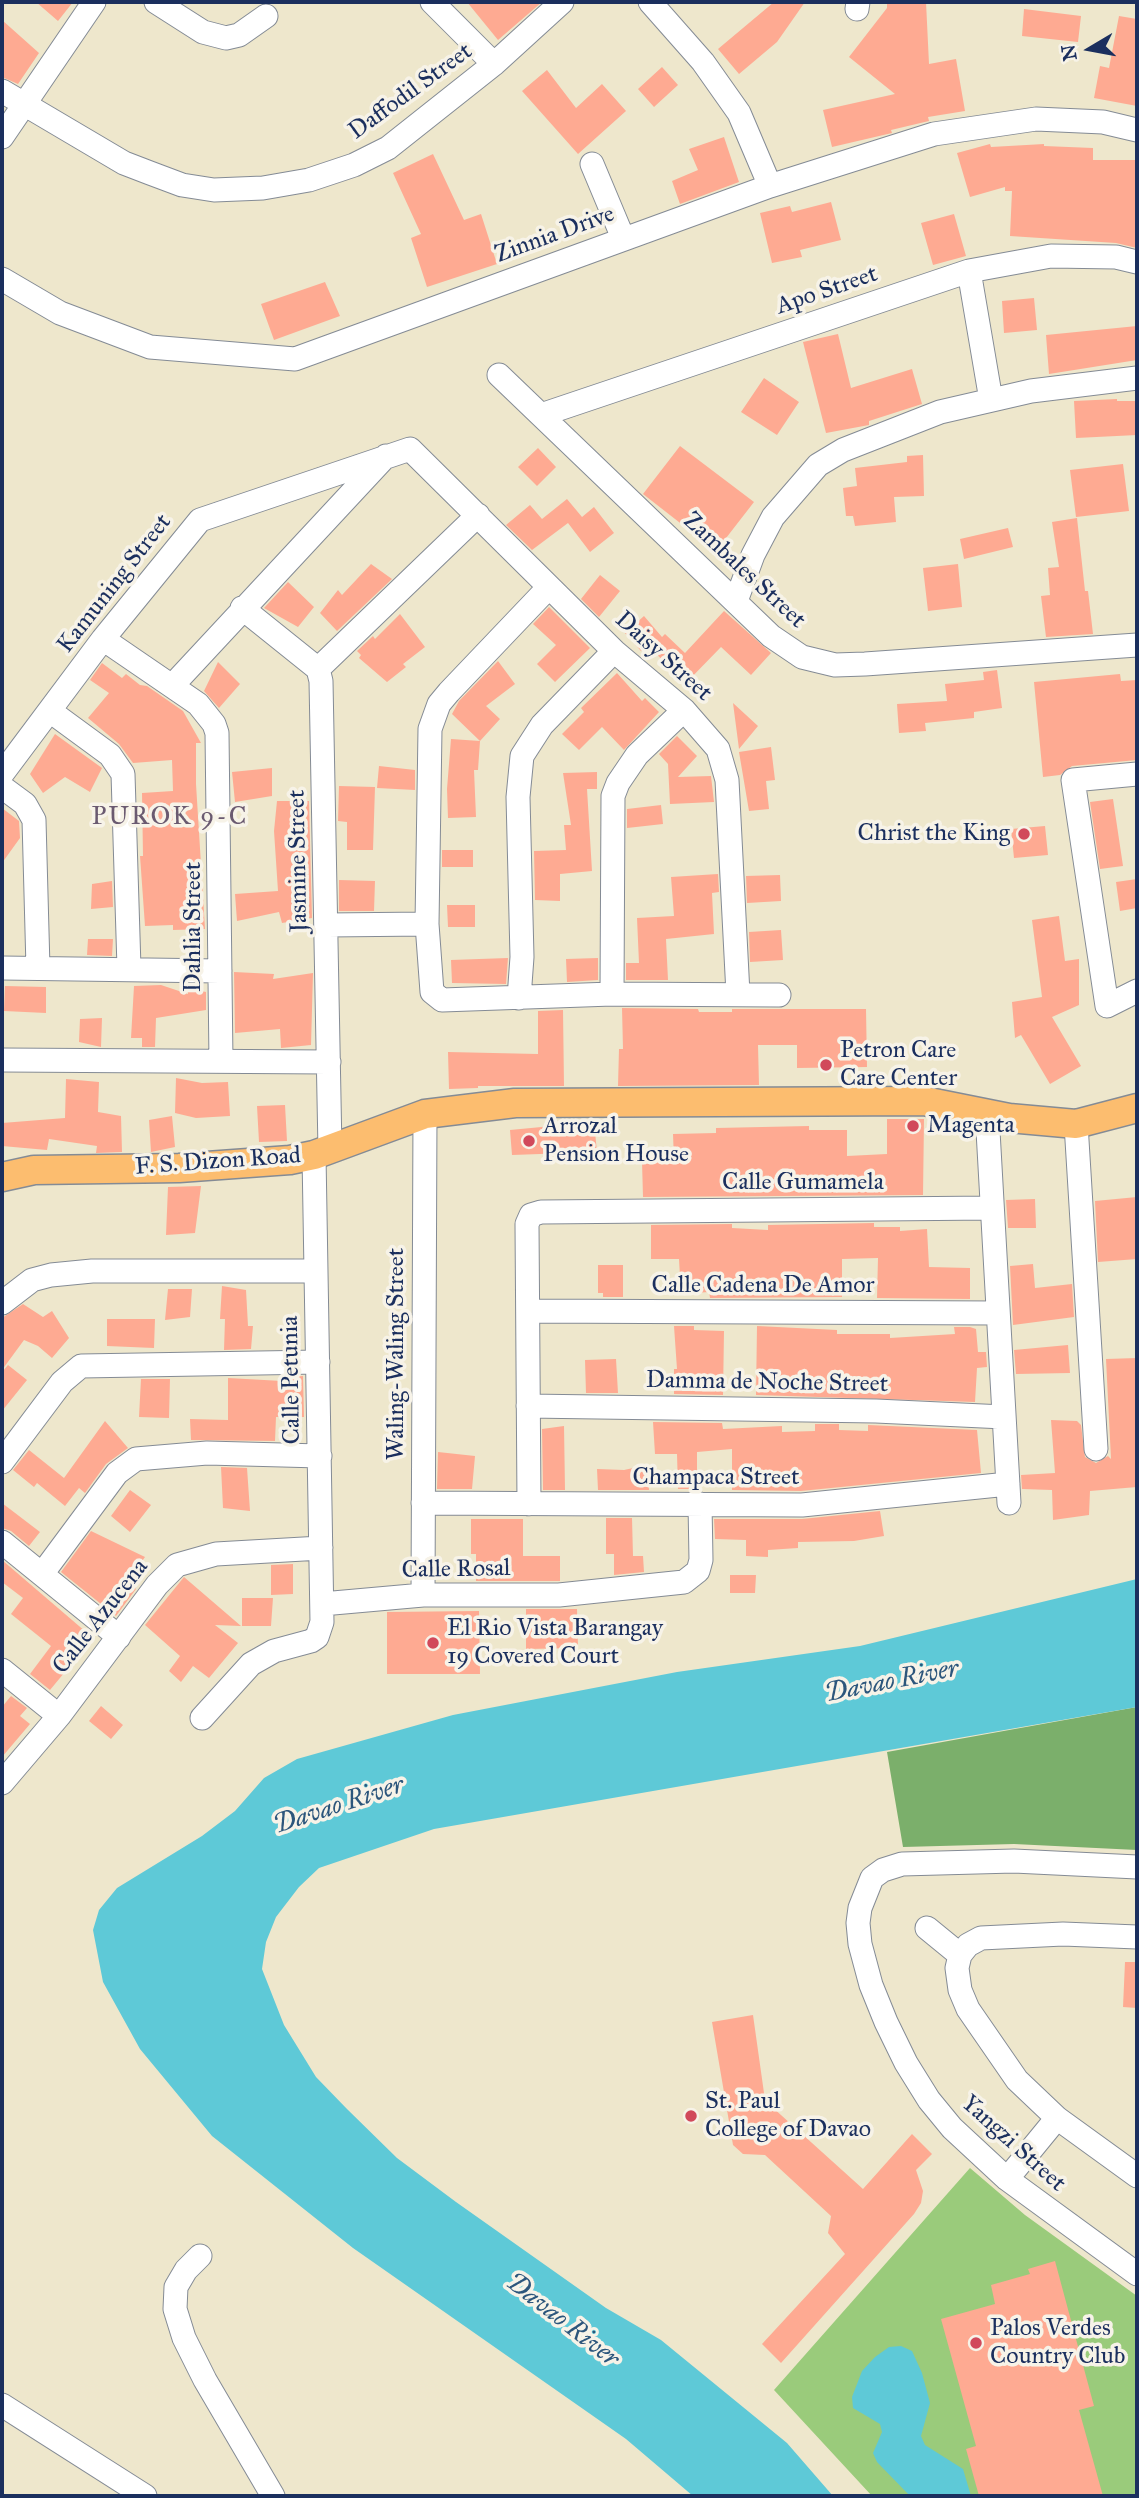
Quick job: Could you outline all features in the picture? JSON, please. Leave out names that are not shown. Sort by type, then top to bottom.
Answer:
[{"type":"main road","name":"F. S. Dizon Road","points":[[3,1175],[60,1168],[179,1168],[244,1164],[322,1153],[425,1114],[515,1103],[925,1101],[1041,1123],[1076,1124],[1137,1108]]},
{"type":"street","points":[[2,137],[94,2]]},
{"type":"street","points":[[156,2],[215,36],[239,35],[266,16]]},
{"type":"street","points":[[432,2],[494,64]]},
{"type":"street","name":"Daffodil Street","points":[[2,91],[124,163],[182,185],[215,190],[263,188],[309,180],[354,165],[388,148],[494,64],[562,2]]},
{"type":"street","points":[[650,2],[703,62],[739,113],[770,186]]},
{"type":"street","name":"Zinnia Drive","points":[[2,279],[60,313],[150,347],[295,359],[770,186],[934,134],[1036,119],[1103,122],[1137,130]]},
{"type":"street","points":[[592,164],[623,238]]},
{"type":"street","name":"Apo Street","points":[[541,415],[969,271],[1051,256],[1116,257],[1137,262]]},
{"type":"street","points":[[969,271],[991,400]]},
{"type":"street","name":"Zambales Street","points":[[499,375],[787,648],[817,662],[835,665],[1137,645]]},
{"type":"street","points":[[736,601],[753,555],[773,517],[818,465],[843,450],[929,416],[991,400],[1031,391],[1137,378]]},
{"type":"street","name":"Daisy Street","points":[[388,454],[406,449],[414,451],[614,651],[684,710],[718,748],[725,763],[738,994]]},
{"type":"street","points":[[172,686],[388,454]]},
{"type":"street","name":"Kamuning Street","points":[[2,775],[103,639],[200,520],[388,454]]},
{"type":"street","points":[[242,608],[317,669],[478,515]]},
{"type":"street","points":[[549,587],[449,692],[433,717],[428,748],[427,924],[432,992],[442,1000],[612,994],[779,995]]},
{"type":"street","name":"Dahlia Street","points":[[103,639],[172,686],[208,715],[214,724],[219,746],[220,1060]]},
{"type":"street","points":[[519,998],[522,957],[518,797],[522,756],[542,725],[614,651]]},
{"type":"street","name":"Jasmine Street","points":[[317,669],[322,694],[329,1062],[322,1153]]},
{"type":"street","points":[[612,994],[613,796],[627,768],[684,710]]},
{"type":"street","points":[[50,711],[110,755],[123,774],[129,968]]},
{"type":"street","points":[[1137,774],[1073,780],[1107,1006],[1137,991]]},
{"type":"street","points":[[2,787],[25,804],[34,820],[38,968]]},
{"type":"street","points":[[327,925],[427,924]]},
{"type":"street","points":[[2,968],[220,971]]},
{"type":"street","points":[[2,1060],[329,1062]]},
{"type":"street","points":[[987,1112],[1004,1417]]},
{"type":"street","name":"Waling-Waling Street","points":[[423,1595],[425,1114]]},
{"type":"street","points":[[1076,1124],[1096,1449]]},
{"type":"street","name":"Calle Petunia","points":[[322,1153],[316,1271],[322,1604]]},
{"type":"street","name":"Calle Gumamela","points":[[528,1311],[527,1224],[531,1215],[541,1212],[992,1208]]},
{"type":"street","points":[[2,1303],[32,1280],[51,1275],[92,1271],[316,1271]]},
{"type":"street","points":[[528,1311],[529,1504]]},
{"type":"street","name":"Calle Cadena De Amor","points":[[528,1311],[998,1313]]},
{"type":"street","points":[[2,1462],[62,1382],[81,1366],[318,1362]]},
{"type":"street","name":"Damma de Noche Street","points":[[528,1406],[862,1410],[1004,1417]]},
{"type":"street","name":"Champaca Street","points":[[423,1503],[837,1503],[1008,1493],[1004,1417]]},
{"type":"street","points":[[42,1574],[117,1473],[136,1459],[207,1453],[320,1456]]},
{"type":"street","name":"Calle Rosal","points":[[322,1604],[423,1595],[559,1595],[684,1582],[698,1571],[701,1560],[700,1504]]},
{"type":"street","points":[[2,1542],[119,1637]]},
{"type":"street","name":"Calle Azucena","points":[[2,1783],[59,1716],[157,1585],[177,1565],[216,1554],[321,1548]]},
{"type":"street","points":[[202,1718],[251,1664],[262,1656],[317,1637],[322,1622],[322,1604]]},
{"type":"street","points":[[2,1670],[59,1716]]},
{"type":"street","name":"Yangzi Street","points":[[1137,1867],[1014,1861],[902,1864],[883,1870],[872,1878],[865,1892],[858,1923],[860,1944],[871,1985],[906,2063],[929,2100],[952,2128],[1007,2179],[1137,2274]]},
{"type":"street","points":[[927,1928],[960,1955]]},
{"type":"street","points":[[1137,1937],[1063,1934],[981,1938],[968,1945],[960,1955],[958,1981],[968,2009],[1017,2080],[1057,2118],[1137,2176]]},
{"type":"street","points":[[1007,2179],[1057,2118]]},
{"type":"street","points":[[200,2256],[186,2270],[176,2287],[175,2309],[184,2338],[205,2380],[273,2496]]},
{"type":"street","points":[[2,2405],[145,2496]]},
{"type":"green space","points":[[1137,1707],[1137,1850],[1014,1844],[903,1847],[887,1752]]},
{"type":"green space","name":"Palos Verdes Country Club","points":[[970,2168],[1025,2215],[1137,2296],[1137,2496],[872,2496],[774,2390]]},
{"type":"water","name":"Davao River","points":[[1137,1579],[1137,1707],[434,1829],[319,1868],[299,1887],[276,1917],[266,1942],[262,1969],[284,2025],[316,2077],[397,2158],[606,2308],[661,2340],[787,2443],[833,2496],[693,2496],[626,2439],[353,2248],[212,2136],[140,2049],[103,1982],[93,1930],[99,1910],[117,1888],[202,1836],[235,1811],[264,1778],[297,1759],[453,1715],[677,1672],[860,1646]]},
{"type":"water","points":[[901,2346],[912,2351],[922,2373],[930,2403],[921,2436],[925,2445],[963,2469],[971,2496],[910,2496],[877,2462],[873,2453],[882,2432],[880,2424],[853,2408],[852,2397],[862,2371],[875,2357],[889,2347]]},
{"type":"building","points":[[36,2],[73,2],[58,21]]},
{"type":"building","points":[[467,2],[542,2],[498,40]]},
{"type":"building","points":[[774,2],[805,2],[777,42],[739,74],[718,49]]},
{"type":"building","points":[[887,2],[926,2],[929,64],[956,59],[965,111],[928,117],[929,121],[891,130],[892,133],[832,147],[823,110],[895,94],[849,57],[887,8]]},
{"type":"building","points":[[1024,9],[1081,16],[1078,42],[1022,36]]},
{"type":"building","points":[[1119,16],[1137,19],[1137,106],[1094,98],[1100,66],[1109,68]]},
{"type":"building","points":[[2,20],[39,53],[18,84],[2,77]]},
{"type":"building","points":[[662,67],[678,85],[654,107],[638,89]]},
{"type":"building","points":[[547,70],[576,108],[602,84],[626,111],[578,154],[522,91]]},
{"type":"building","points":[[724,137],[739,182],[680,204],[672,181],[698,170],[689,149]]},
{"type":"building","points":[[990,144],[991,147],[1044,144],[1093,148],[1093,160],[1137,160],[1137,248],[1116,243],[1010,236],[1012,191],[1005,191],[1005,187],[970,197],[957,153]]},
{"type":"building","points":[[433,154],[464,220],[481,214],[497,264],[427,287],[411,238],[421,234],[393,173]]},
{"type":"building","points":[[831,202],[841,240],[800,250],[802,257],[772,263],[760,213],[790,206],[792,212]]},
{"type":"building","points":[[954,214],[966,256],[933,265],[921,223]]},
{"type":"building","points":[[325,282],[340,316],[274,340],[261,304]]},
{"type":"building","points":[[1034,298],[1037,330],[1004,333],[1002,301]]},
{"type":"building","points":[[1137,326],[1137,360],[1049,374],[1046,335]]},
{"type":"building","points":[[838,334],[851,388],[912,369],[922,404],[869,421],[869,425],[826,433],[803,342]]},
{"type":"building","points":[[764,378],[799,402],[777,435],[741,412]]},
{"type":"building","points":[[1074,401],[1137,401],[1137,435],[1076,438]]},
{"type":"building","points":[[680,446],[754,502],[716,551],[643,494]]},
{"type":"building","points":[[538,448],[556,467],[537,486],[518,467]]},
{"type":"building","points":[[923,455],[924,496],[894,497],[896,522],[855,526],[853,516],[846,516],[843,488],[857,486],[855,468],[907,462],[907,456]]},
{"type":"building","points":[[1123,464],[1129,511],[1076,517],[1070,470]]},
{"type":"building","points":[[567,499],[582,517],[594,507],[614,533],[590,552],[568,523],[532,550],[506,525],[530,505],[542,519]]},
{"type":"building","points":[[1077,518],[1093,634],[1046,637],[1041,596],[1050,595],[1048,568],[1059,567],[1052,522]]},
{"type":"building","points":[[1008,528],[1013,547],[964,559],[960,539]]},
{"type":"building","points":[[371,564],[392,579],[337,631],[320,613],[338,590],[342,595]]},
{"type":"building","points":[[958,564],[962,607],[928,611],[923,568]]},
{"type":"building","points":[[600,575],[620,591],[599,617],[581,599]]},
{"type":"building","points":[[288,582],[314,607],[298,627],[264,608]]},
{"type":"building","points":[[549,607],[590,648],[555,682],[537,664],[556,645],[533,624]]},
{"type":"building","points":[[724,611],[771,653],[751,675],[721,647],[686,683],[647,645],[641,651],[625,633],[644,616],[662,637],[665,634],[685,653]]},
{"type":"building","points":[[400,614],[425,647],[403,664],[406,667],[387,682],[359,658],[361,655],[357,651],[373,636],[375,639]]},
{"type":"building","points":[[498,661],[515,684],[486,706],[500,719],[480,741],[452,714],[459,701]]},
{"type":"building","points":[[218,662],[240,684],[219,708],[204,691]]},
{"type":"building","points":[[102,663],[122,678],[126,674],[140,685],[147,686],[183,711],[201,743],[196,743],[196,784],[205,929],[173,930],[173,925],[145,926],[140,856],[143,856],[142,793],[173,791],[172,760],[133,763],[119,744],[88,718],[109,693],[90,680]]},
{"type":"building","points":[[997,670],[1002,708],[974,712],[974,718],[925,723],[926,731],[899,733],[897,704],[947,701],[945,684],[984,680],[983,672]]},
{"type":"building","points":[[617,673],[642,701],[645,698],[659,712],[624,750],[602,727],[579,750],[562,734],[584,712],[581,708]]},
{"type":"building","points":[[1120,674],[1121,681],[1137,680],[1137,760],[1072,766],[1060,775],[1043,777],[1034,682]]},
{"type":"building","points":[[733,703],[758,726],[739,749]]},
{"type":"building","points":[[55,734],[102,768],[90,792],[65,777],[43,793],[30,774]]},
{"type":"building","points":[[677,736],[697,756],[678,777],[711,776],[714,802],[670,804],[668,764],[659,754]]},
{"type":"building","points":[[451,739],[480,741],[478,770],[474,770],[476,817],[448,818]]},
{"type":"building","points":[[771,747],[775,780],[766,781],[769,809],[749,811],[739,752]]},
{"type":"building","points":[[379,766],[415,770],[415,790],[377,788]]},
{"type":"building","points":[[272,768],[272,796],[235,802],[232,772]]},
{"type":"building","points":[[597,772],[597,789],[587,789],[592,871],[560,874],[560,901],[535,900],[534,851],[566,850],[564,825],[571,825],[563,773]]},
{"type":"building","points":[[339,786],[375,787],[373,850],[347,850],[347,822],[338,821]]},
{"type":"building","points":[[1113,799],[1123,866],[1100,869],[1090,802]]},
{"type":"building","points":[[277,801],[309,801],[312,918],[282,923],[279,912],[237,921],[235,894],[278,891],[274,831]]},
{"type":"building","points":[[661,805],[663,824],[627,828],[627,809]]},
{"type":"building","points":[[2,808],[19,821],[20,838],[2,863]]},
{"type":"building","points":[[1045,826],[1048,855],[1014,858],[1011,829]]},
{"type":"building","points":[[442,850],[473,850],[473,867],[442,867]]},
{"type":"building","points":[[718,874],[719,892],[712,893],[714,934],[666,939],[668,980],[626,980],[626,963],[639,963],[637,918],[674,916],[671,877]]},
{"type":"building","points":[[780,875],[781,901],[747,903],[746,876]]},
{"type":"building","points":[[1137,879],[1137,908],[1120,911],[1116,882]]},
{"type":"building","points":[[339,880],[375,881],[374,911],[339,911]]},
{"type":"building","points":[[112,881],[113,907],[91,909],[92,884]]},
{"type":"building","points":[[447,905],[475,905],[475,927],[448,927]]},
{"type":"building","points":[[1059,916],[1065,961],[1079,959],[1079,1005],[1052,1017],[1081,1066],[1050,1084],[1021,1035],[1015,1038],[1012,1002],[1042,997],[1032,920]]},
{"type":"building","points":[[781,930],[783,960],[750,962],[749,932]]},
{"type":"building","points":[[88,939],[113,939],[112,956],[87,955]]},
{"type":"building","points":[[508,958],[506,984],[452,983],[451,960]]},
{"type":"building","points":[[598,958],[598,980],[567,982],[566,959]]},
{"type":"building","points":[[234,972],[274,974],[273,979],[313,973],[311,1045],[281,1048],[280,1029],[235,1033]]},
{"type":"building","points":[[161,985],[188,994],[188,988],[206,992],[206,1010],[156,1018],[155,1047],[142,1047],[142,1038],[131,1038],[134,986]]},
{"type":"building","points":[[5,986],[46,987],[46,1013],[4,1011]]},
{"type":"building","points":[[622,1008],[698,1009],[699,1012],[732,1012],[732,1009],[866,1009],[867,1067],[797,1068],[797,1045],[758,1045],[759,1085],[618,1086],[619,1049],[623,1049]]},
{"type":"building","points":[[563,1010],[564,1086],[478,1086],[449,1089],[448,1052],[538,1054],[538,1011]]},
{"type":"building","points":[[102,1018],[101,1047],[79,1042],[80,1019]]},
{"type":"building","points":[[176,1078],[202,1083],[228,1082],[230,1116],[196,1118],[175,1113]]},
{"type":"building","points":[[66,1079],[99,1082],[98,1112],[121,1116],[122,1152],[96,1153],[97,1146],[49,1139],[47,1150],[2,1146],[2,1123],[65,1118]]},
{"type":"building","points":[[285,1105],[287,1141],[259,1142],[257,1106]]},
{"type":"building","points":[[172,1116],[175,1147],[151,1152],[149,1120]]},
{"type":"building","points":[[887,1119],[924,1119],[923,1195],[643,1197],[642,1161],[674,1160],[673,1134],[716,1133],[716,1128],[809,1126],[809,1130],[847,1130],[847,1156],[887,1154]]},
{"type":"building","points":[[594,1122],[597,1152],[512,1155],[510,1130]]},
{"type":"building","points":[[201,1186],[195,1233],[166,1235],[168,1187]]},
{"type":"building","points":[[1137,1197],[1137,1259],[1098,1262],[1095,1201]]},
{"type":"building","points":[[1035,1199],[1036,1228],[1008,1228],[1006,1200]]},
{"type":"building","points":[[874,1223],[874,1227],[900,1227],[900,1231],[927,1229],[929,1267],[970,1268],[970,1299],[877,1298],[878,1258],[842,1259],[842,1297],[710,1298],[709,1292],[681,1294],[679,1259],[651,1259],[651,1225],[732,1224],[732,1228],[768,1230],[768,1225]]},
{"type":"building","points":[[1033,1264],[1035,1288],[1072,1284],[1074,1317],[1013,1325],[1010,1266]]},
{"type":"building","points":[[598,1265],[623,1265],[623,1297],[603,1297],[603,1293],[598,1293]]},
{"type":"building","points":[[222,1286],[246,1290],[248,1326],[253,1326],[251,1349],[224,1350],[225,1319],[220,1319]]},
{"type":"building","points":[[168,1289],[192,1289],[190,1317],[165,1320]]},
{"type":"building","points":[[23,1304],[43,1317],[52,1311],[69,1338],[52,1358],[38,1346],[24,1340],[2,1370],[2,1318]]},
{"type":"building","points":[[107,1319],[155,1319],[154,1348],[107,1346]]},
{"type":"building","points":[[674,1326],[724,1331],[723,1395],[674,1394],[674,1369],[677,1369]]},
{"type":"building","points":[[757,1326],[837,1330],[837,1334],[890,1334],[890,1338],[955,1334],[954,1327],[970,1327],[976,1329],[978,1352],[986,1352],[987,1367],[977,1368],[975,1402],[756,1395]]},
{"type":"building","points":[[1068,1345],[1070,1373],[1016,1374],[1014,1350]]},
{"type":"building","points":[[1137,1358],[1137,1487],[1090,1491],[1089,1515],[1053,1520],[1052,1490],[1022,1489],[1021,1475],[1055,1473],[1051,1420],[1077,1421],[1081,1425],[1085,1457],[1096,1463],[1108,1456],[1111,1459],[1106,1359]]},
{"type":"building","points":[[616,1359],[618,1393],[586,1393],[585,1360]]},
{"type":"building","points":[[8,1365],[27,1380],[2,1411],[2,1372]]},
{"type":"building","points":[[303,1376],[304,1417],[276,1417],[275,1441],[191,1440],[190,1419],[228,1420],[228,1378],[282,1381],[282,1378]]},
{"type":"building","points":[[141,1379],[170,1379],[169,1418],[139,1417]]},
{"type":"building","points":[[105,1421],[128,1448],[106,1464],[85,1493],[79,1488],[65,1506],[37,1483],[34,1487],[13,1470],[29,1450],[64,1478]]},
{"type":"building","points":[[653,1422],[722,1423],[723,1429],[782,1426],[782,1432],[815,1431],[815,1424],[839,1424],[839,1430],[868,1431],[868,1425],[977,1430],[981,1473],[801,1491],[732,1490],[732,1449],[697,1452],[697,1489],[678,1489],[677,1454],[655,1454]]},
{"type":"building","points":[[564,1426],[565,1490],[543,1490],[542,1429]]},
{"type":"building","points":[[438,1452],[475,1456],[472,1489],[437,1489]]},
{"type":"building","points":[[647,1465],[649,1490],[598,1490],[597,1469],[624,1470]]},
{"type":"building","points":[[221,1467],[247,1468],[250,1511],[223,1508]]},
{"type":"building","points":[[130,1490],[151,1505],[130,1532],[111,1516]]},
{"type":"building","points":[[2,1503],[40,1532],[29,1546],[11,1531],[2,1528]]},
{"type":"building","points":[[880,1511],[884,1536],[854,1541],[798,1542],[798,1548],[768,1550],[768,1557],[746,1556],[746,1540],[715,1539],[714,1519],[802,1519]]},
{"type":"building","points":[[606,1518],[632,1518],[633,1556],[643,1556],[644,1572],[614,1575],[614,1554],[606,1554]]},
{"type":"building","points":[[471,1519],[523,1519],[523,1556],[560,1556],[560,1581],[476,1581],[476,1554],[471,1554]]},
{"type":"building","points":[[91,1531],[145,1557],[127,1582],[136,1589],[116,1616],[61,1572]]},
{"type":"building","points":[[2,1560],[93,1638],[50,1690],[30,1674],[51,1646],[11,1614],[23,1598],[2,1582]]},
{"type":"building","points":[[293,1564],[293,1594],[271,1595],[271,1565]]},
{"type":"building","points":[[730,1575],[756,1575],[755,1593],[730,1593]]},
{"type":"building","points":[[184,1577],[241,1626],[215,1625],[238,1643],[209,1678],[193,1666],[181,1682],[169,1671],[180,1656],[145,1625]]},
{"type":"building","points":[[242,1598],[273,1598],[271,1626],[242,1626]]},
{"type":"building","points":[[526,1609],[577,1609],[578,1648],[526,1649]]},
{"type":"building","name":"El Rio Vista Barangay 19 Covered Court","points":[[479,1611],[480,1674],[387,1674],[387,1612]]},
{"type":"building","points":[[11,1696],[27,1708],[20,1716],[30,1724],[2,1757],[2,1707]]},
{"type":"building","points":[[101,1706],[123,1725],[111,1739],[89,1721]]},
{"type":"building","points":[[1125,1962],[1137,1962],[1137,2008],[1123,2007]]},
{"type":"building","points":[[753,2015],[764,2093],[771,2106],[863,2189],[912,2134],[932,2154],[916,2170],[923,2191],[921,2203],[914,2214],[781,2363],[762,2344],[845,2254],[828,2233],[831,2216],[765,2155],[743,2154],[733,2145],[712,2022]]},
{"type":"building","points":[[1055,2261],[1094,2406],[1079,2410],[1103,2496],[979,2496],[966,2449],[976,2446],[941,2319],[995,2304],[991,2285],[1030,2274],[1028,2269]]},
{"type":"place","name":"Christ the King","points":[[1024,834]]},
{"type":"place","name":"Petron Care Care Center","points":[[826,1065]]},
{"type":"place","name":"Magenta","points":[[913,1126]]},
{"type":"place","name":"Arrozal Pension House","points":[[529,1141]]},
{"type":"place","name":"El Rio Vista Barangay 19 Covered Court","points":[[433,1643]]},
{"type":"place","name":"St. Paul College of Davao","points":[[691,2116]]},
{"type":"place","name":"Palos Verdes Country Club","points":[[976,2343]]},
{"type":"district","name":"PUROK 9-C","points":[[170,818]]}]
